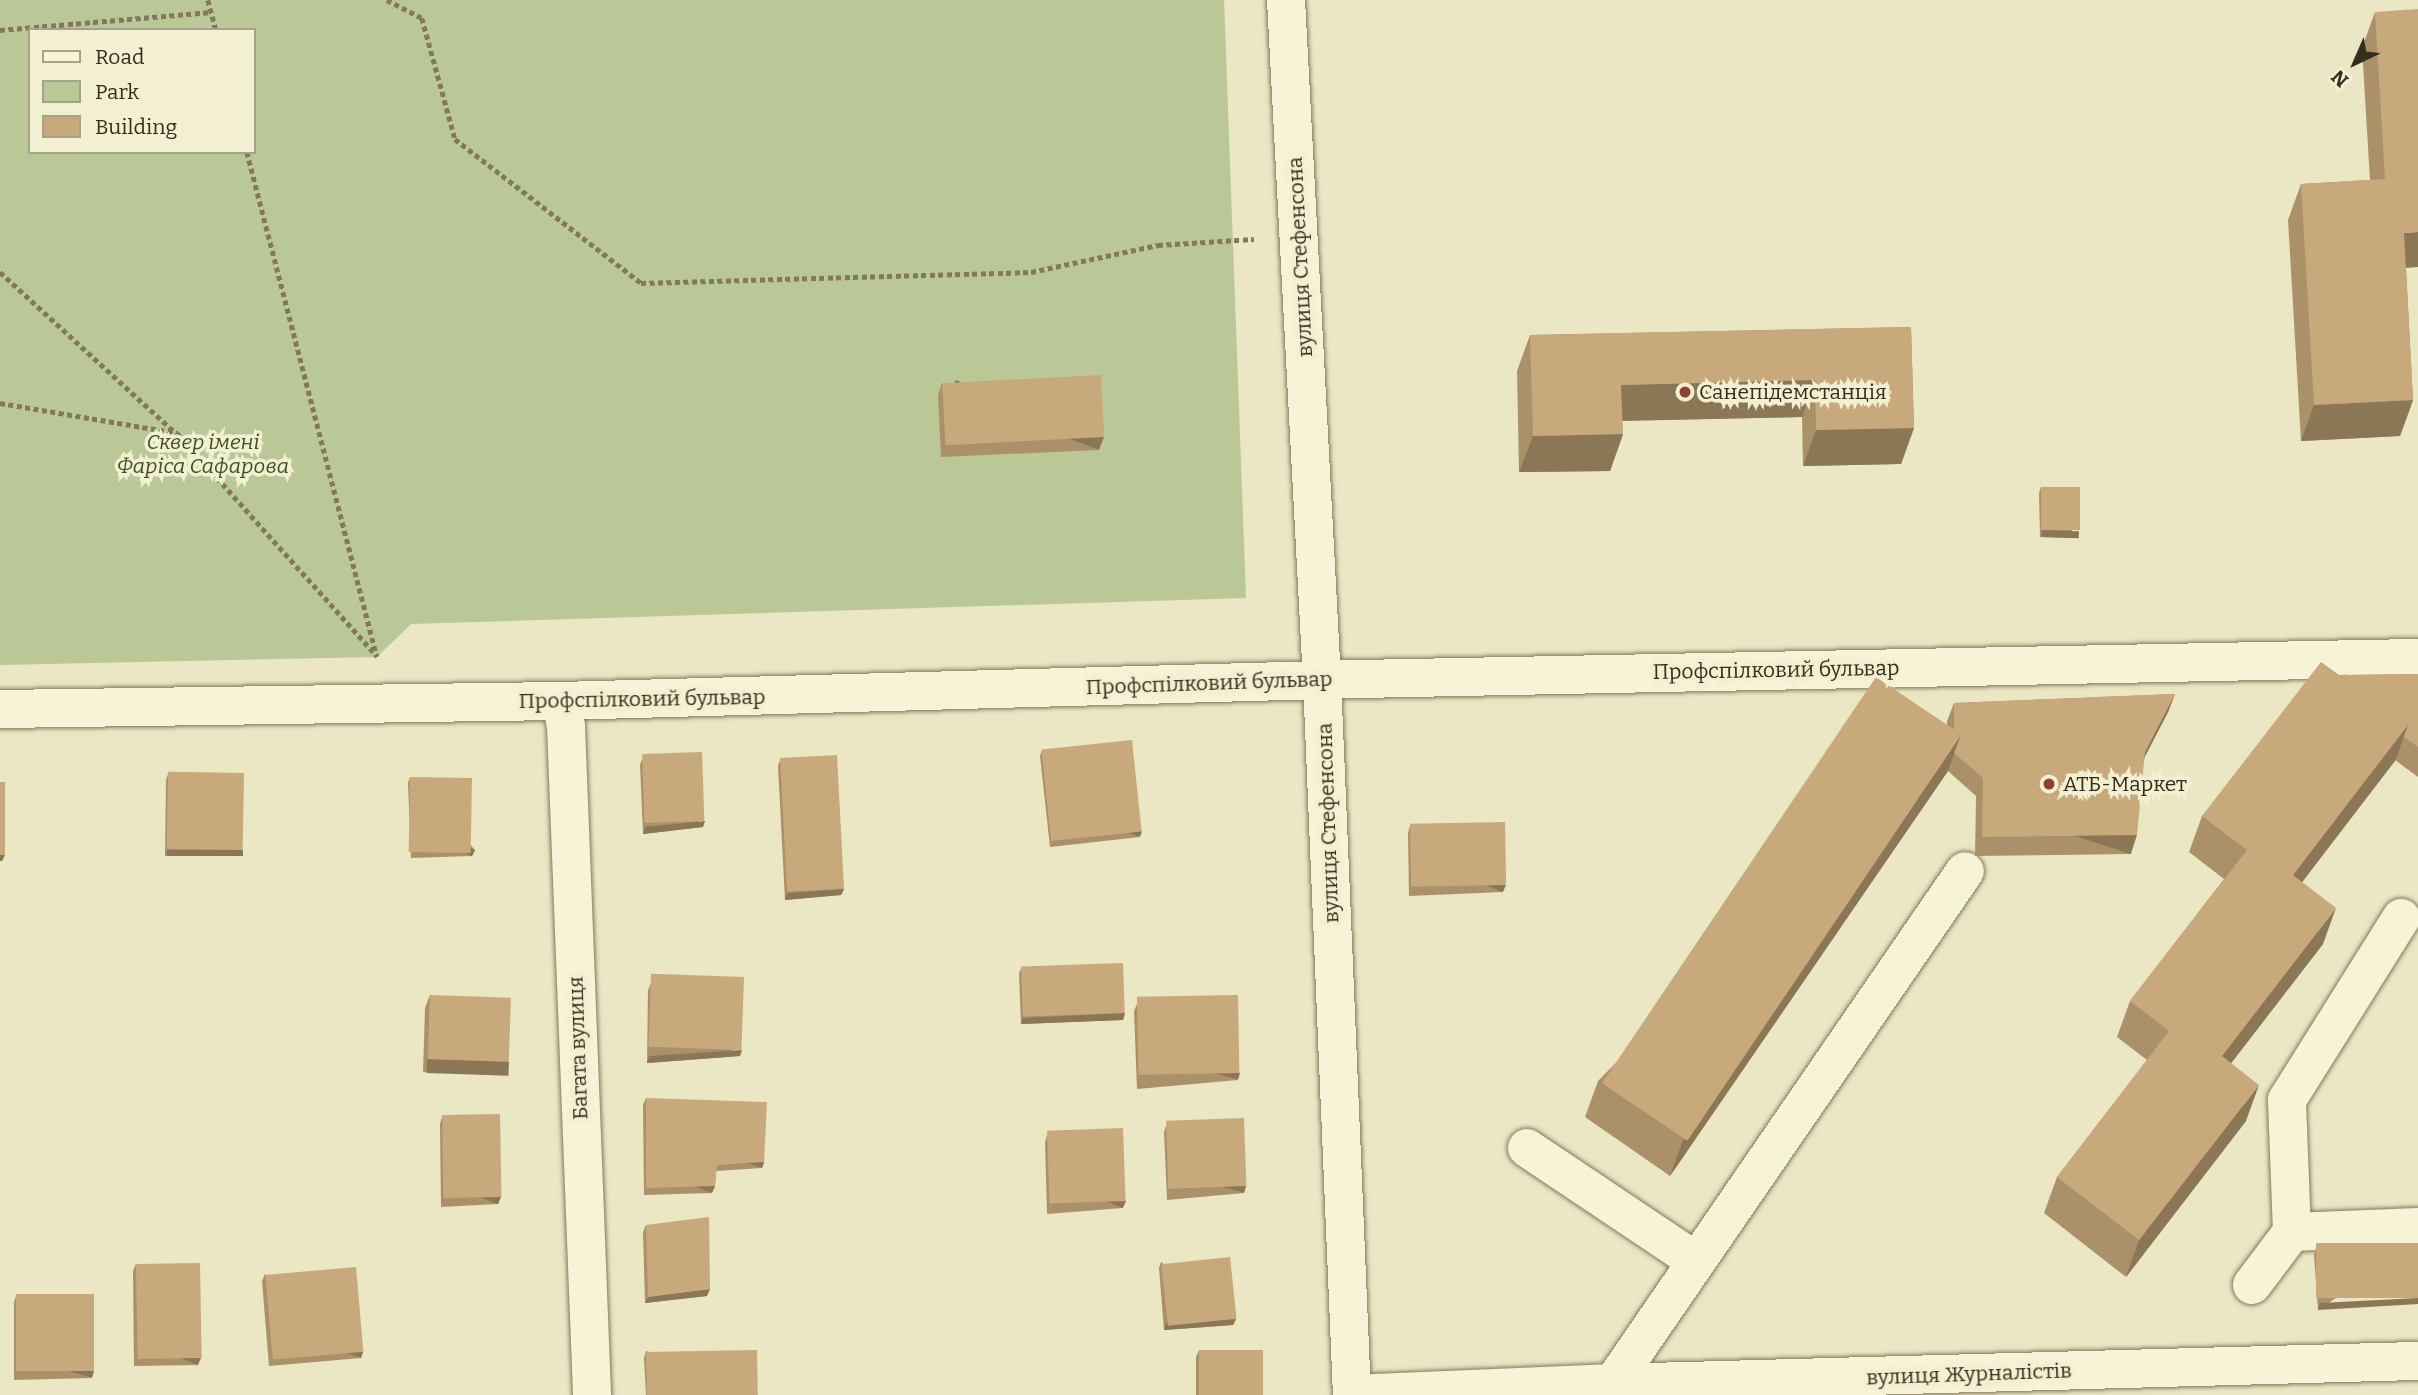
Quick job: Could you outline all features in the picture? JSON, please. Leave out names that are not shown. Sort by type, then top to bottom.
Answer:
[{"type":"street","name":"вулиця Стефенсона","points":[[1286,0],[1322,680],[1352,1395]]},
{"type":"street","name":"Профспілковий бульвар","points":[[0,709],[561,701],[1322,680],[2418,658]]},
{"type":"street","name":"Багата вулиця","points":[[561,701],[566,726],[592,1395]]},
{"type":"street","points":[[1613,1383],[1965,872]]},
{"type":"street","points":[[2252,1285],[2292,1232],[2287,1100],[2401,918]]},
{"type":"street","points":[[1527,1148],[1696,1261]]},
{"type":"street","points":[[2292,1232],[2418,1227]]},
{"type":"street","name":"вулиця Журналістів","points":[[1352,1395],[1613,1383],[2418,1361]]},
{"type":"path","points":[[208,0],[215,28]]},
{"type":"path","points":[[387,0],[422,18],[455,139],[641,283],[1031,272],[1158,244],[1232,242],[1298,233]]},
{"type":"path","points":[[0,30],[211,12]]},
{"type":"path","points":[[0,272],[177,433],[377,657],[248,154]]},
{"type":"path","points":[[0,404],[177,433]]},
{"type":"green space","name":"Сквер імені Фаріса Сафарова","points":[[0,0],[1224,0],[1246,598],[411,624],[377,657],[0,665]]},
{"type":"building","points":[[2418,9],[2418,232],[2404,233],[2413,400],[2314,405],[2301,184],[2385,179],[2375,12]]},
{"type":"building","points":[[1911,327],[1914,428],[1816,430],[1815,380],[1621,385],[1623,434],[1533,436],[1530,335]]},
{"type":"building","points":[[1101,375],[1104,437],[945,445],[942,383]]},
{"type":"building","points":[[2041,487],[2080,487],[2080,530],[2041,530]]},
{"type":"building","points":[[2321,662],[2408,725],[2293,875],[2336,908],[2222,1056],[2259,1085],[2139,1240],[2057,1177],[2169,1031],[2130,1001],[2247,850],[2202,816]]},
{"type":"building","points":[[2418,674],[2418,747],[2404,737],[2408,725],[2339,675]]},
{"type":"building","points":[[1876,677],[1961,735],[1687,1141],[1602,1083]]},
{"type":"building","name":"АТБ-Маркет","points":[[2175,694],[2145,752],[2137,835],[1982,837],[1983,778],[1954,753],[1961,735],[1954,731],[1954,703]]},
{"type":"building","points":[[1132,740],[1142,831],[1051,841],[1041,750]]},
{"type":"building","points":[[702,752],[704,821],[644,823],[642,754]]},
{"type":"building","points":[[837,755],[844,889],[787,892],[780,758]]},
{"type":"building","points":[[168,772],[244,773],[243,850],[167,849]]},
{"type":"building","points":[[410,777],[472,778],[471,853],[409,852]]},
{"type":"building","points":[[0,782],[5,782],[5,855],[0,855]]},
{"type":"building","points":[[1505,822],[1506,885],[1411,887],[1410,824]]},
{"type":"building","points":[[1123,963],[1125,1013],[1023,1017],[1021,967]]},
{"type":"building","points":[[651,974],[744,977],[741,1050],[649,1047]]},
{"type":"building","points":[[430,995],[511,998],[509,1062],[428,1059]]},
{"type":"building","points":[[1238,995],[1239,1073],[1138,1075],[1137,997]]},
{"type":"building","points":[[646,1098],[767,1102],[764,1162],[717,1165],[715,1186],[646,1188]]},
{"type":"building","points":[[500,1114],[501,1197],[443,1198],[442,1115]]},
{"type":"building","points":[[1244,1118],[1246,1186],[1168,1189],[1166,1121]]},
{"type":"building","points":[[1123,1128],[1126,1201],[1050,1204],[1047,1131]]},
{"type":"building","points":[[709,1217],[710,1289],[648,1297],[646,1225]]},
{"type":"building","points":[[2316,1243],[2418,1243],[2418,1298],[2316,1298]]},
{"type":"building","points":[[1230,1257],[1236,1319],[1168,1326],[1161,1264]]},
{"type":"building","points":[[200,1263],[202,1358],[138,1359],[136,1264]]},
{"type":"building","points":[[356,1267],[363,1352],[273,1360],[265,1275]]},
{"type":"building","points":[[16,1294],[94,1294],[94,1371],[16,1371]]},
{"type":"building","points":[[757,1350],[758,1395],[647,1395],[646,1352]]},
{"type":"building","points":[[1199,1350],[1263,1350],[1263,1395],[1199,1395]]},
{"type":"place","name":"Санепідемстанція","points":[[1685,392]]},
{"type":"place","name":"АТБ-Маркет","points":[[2049,784]]}]
